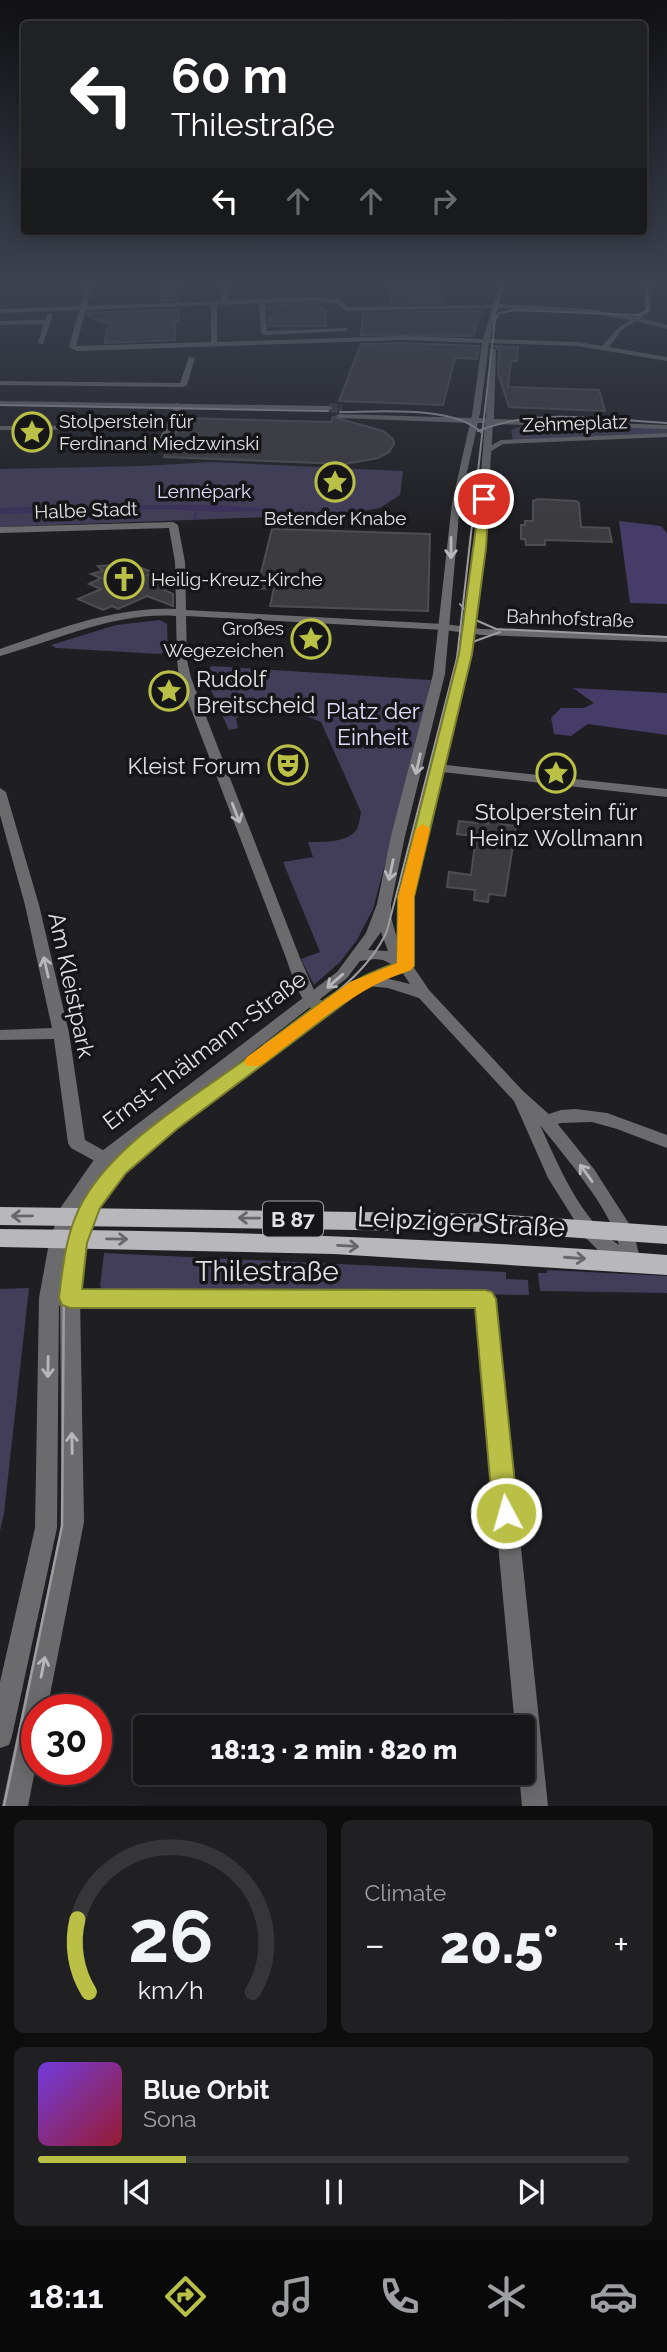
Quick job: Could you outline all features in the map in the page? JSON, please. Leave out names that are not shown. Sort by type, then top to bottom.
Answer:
[{"type":"main road","name":"Leipziger Straße","points":[[0,1216],[81,1215],[587,1226],[667,1235]]},
{"type":"main road","name":"Leipziger Straße","points":[[0,1238],[231,1240],[509,1253],[667,1265]]},
{"type":"street","points":[[0,383],[183,385],[189,364]]},
{"type":"street","name":"Ernst-Thälmann-Straße","points":[[60,1290],[91,1205],[93,1186],[111,1163],[170,1124],[317,1005],[373,934],[384,904],[439,676],[455,510],[485,364]]},
{"type":"street","points":[[405,966],[406,897],[470,628],[480,548],[489,418],[490,364]]},
{"type":"street","points":[[0,405],[328,412]]},
{"type":"street","points":[[159,449],[178,408]]},
{"type":"street","points":[[340,412],[667,424]]},
{"type":"street","points":[[0,428],[170,427]]},
{"type":"street","name":"Zehmeplatz","points":[[487,450],[501,442],[667,435]]},
{"type":"street","name":"Halbe Stadt","points":[[0,530],[173,524],[180,562],[183,612]]},
{"type":"street","points":[[183,612],[182,660],[194,703],[317,1005]]},
{"type":"street","name":"Bahnhofstraße","points":[[0,653],[60,631],[106,620],[148,613],[183,612],[667,639]]},
{"type":"street","name":"Bahnhofstraße","points":[[470,628],[667,633]]},
{"type":"street","points":[[437,768],[667,793]]},
{"type":"street","name":"Am Kleistpark","points":[[0,792],[32,905],[61,1034],[78,1143],[111,1163]]},
{"type":"street","points":[[384,904],[384,917],[392,946],[424,994],[517,1095],[546,1121],[588,1174],[624,1230],[632,1262]]},
{"type":"street","points":[[357,957],[377,953],[392,957],[405,966]]},
{"type":"street","name":"Ernst-Thälmann-Straße","points":[[317,1005],[405,966]]},
{"type":"street","points":[[367,981],[389,983],[424,994]]},
{"type":"street","points":[[0,1035],[61,1034]]},
{"type":"street","points":[[517,1095],[587,1226],[604,1245],[632,1262]]},
{"type":"street","points":[[546,1121],[561,1115],[600,1117],[667,1142]]},
{"type":"street","points":[[0,1736],[46,1528],[60,1290]]},
{"type":"street","points":[[15,1806],[72,1522],[60,1290]]},
{"type":"street","name":"Thilestraße","points":[[60,1290],[485,1299],[535,1806]]},
{"type":"green space","points":[[525,425],[667,428],[667,433],[513,440],[511,430]]},
{"type":"green space","name":"Lennépark","points":[[212,462],[403,471],[400,495],[380,508],[346,514],[0,527],[0,469]]},
{"type":"green space","points":[[160,620],[167,624],[168,650],[160,654],[56,648],[51,645],[116,625]]},
{"type":"green space","name":"Platz der Einheit","points":[[211,666],[431,680],[373,909],[357,940],[340,962],[314,985],[301,959],[320,952],[283,862],[313,857],[308,842],[335,841],[353,834],[358,827],[361,812],[321,722],[289,710],[266,706],[245,712],[236,719],[238,728],[229,730],[205,677]]},
{"type":"green space","points":[[104,1253],[506,1272],[506,1279],[528,1280],[529,1295],[103,1290],[100,1286]]},
{"type":"green space","points":[[547,1270],[667,1276],[667,1293],[540,1291],[538,1273],[547,1273]]},
{"type":"green space","points":[[29,1288],[4,1513],[0,1531],[0,1289]]},
{"type":"shaded area","points":[[221,505],[279,510],[222,512],[165,509],[0,514],[0,508]]},
{"type":"shaded area","points":[[619,521],[661,526],[667,533],[667,604],[630,603]]},
{"type":"shaded area","points":[[573,688],[667,693],[667,735],[588,724],[571,736],[554,734],[551,718],[561,708],[584,708],[594,703]]},
{"type":"building","points":[[353,364],[453,364],[443,405],[339,401]]},
{"type":"building","points":[[498,364],[511,364],[508,387],[599,390],[605,411],[509,407],[498,373]]},
{"type":"building","points":[[333,417],[383,431],[393,439],[394,444],[389,452],[378,458],[345,464],[164,457],[183,418],[331,422]]},
{"type":"building","points":[[533,501],[576,501],[579,503],[581,527],[609,528],[612,542],[545,540],[545,545],[526,545],[525,539],[521,539],[521,525],[525,525],[525,521],[533,521]]},
{"type":"building","points":[[272,529],[430,534],[428,611],[270,606],[274,588],[257,589]]},
{"type":"building","points":[[134,565],[154,573],[148,575],[163,581],[156,586],[173,594],[173,606],[147,596],[118,609],[112,606],[103,610],[78,599],[101,589],[89,584],[101,578],[91,574],[103,571],[98,566]]},
{"type":"building","points":[[490,816],[502,817],[501,824],[516,826],[505,896],[489,894],[488,902],[474,900],[475,890],[447,887],[449,872],[471,875],[476,836],[457,834],[459,821],[488,824]]},
{"type":"waterway","points":[[195,517],[197,509]]},
{"type":"tunnel","points":[[329,408],[342,408]]},
{"type":"tram line","points":[[483,430],[490,364]]},
{"type":"tram line","points":[[0,405],[328,411]]},
{"type":"tram line","points":[[340,412],[394,411],[434,414],[452,417],[479,431]]},
{"type":"tram line","points":[[483,430],[523,419],[547,417],[667,423]]},
{"type":"tram line","points":[[463,607],[483,430]]},
{"type":"tram line","points":[[460,604],[463,607]]},
{"type":"tram line","points":[[457,658],[463,607]]},
{"type":"tram line","points":[[463,607],[471,618],[496,629],[667,637]]},
{"type":"tram line","points":[[457,658],[467,644],[500,632]]},
{"type":"tram line","points":[[264,1045],[350,981],[377,949],[387,931],[457,658]]},
{"type":"tram line","points":[[4,1806],[62,1526],[64,1281],[78,1223],[94,1190],[118,1160],[267,1044]]},
{"type":"slow traffic","points":[[253,1062],[356,986],[382,973],[405,966],[406,897],[423,829]]},
{"type":"place","name":"Stolperstein für Ferdinand Miedzwinski","points":[[32,432]]},
{"type":"place","name":"Betender Knabe","points":[[335,482]]},
{"type":"place","name":"Heilig-Kreuz-Kirche","points":[[124,579]]},
{"type":"place","name":"Großes Wegezeichen","points":[[311,639]]},
{"type":"place","name":"Rudolf Breitscheid","points":[[169,691]]},
{"type":"place","name":"Kleist Forum","points":[[288,765]]},
{"type":"place","name":"Stolperstein für Heinz Wollmann","points":[[556,773]]},
{"type":"route","points":[[484,499],[466,654],[406,897],[405,966],[382,973],[356,986],[170,1124],[119,1167],[91,1205],[77,1243],[70,1298],[485,1299],[506,1513]]}]
